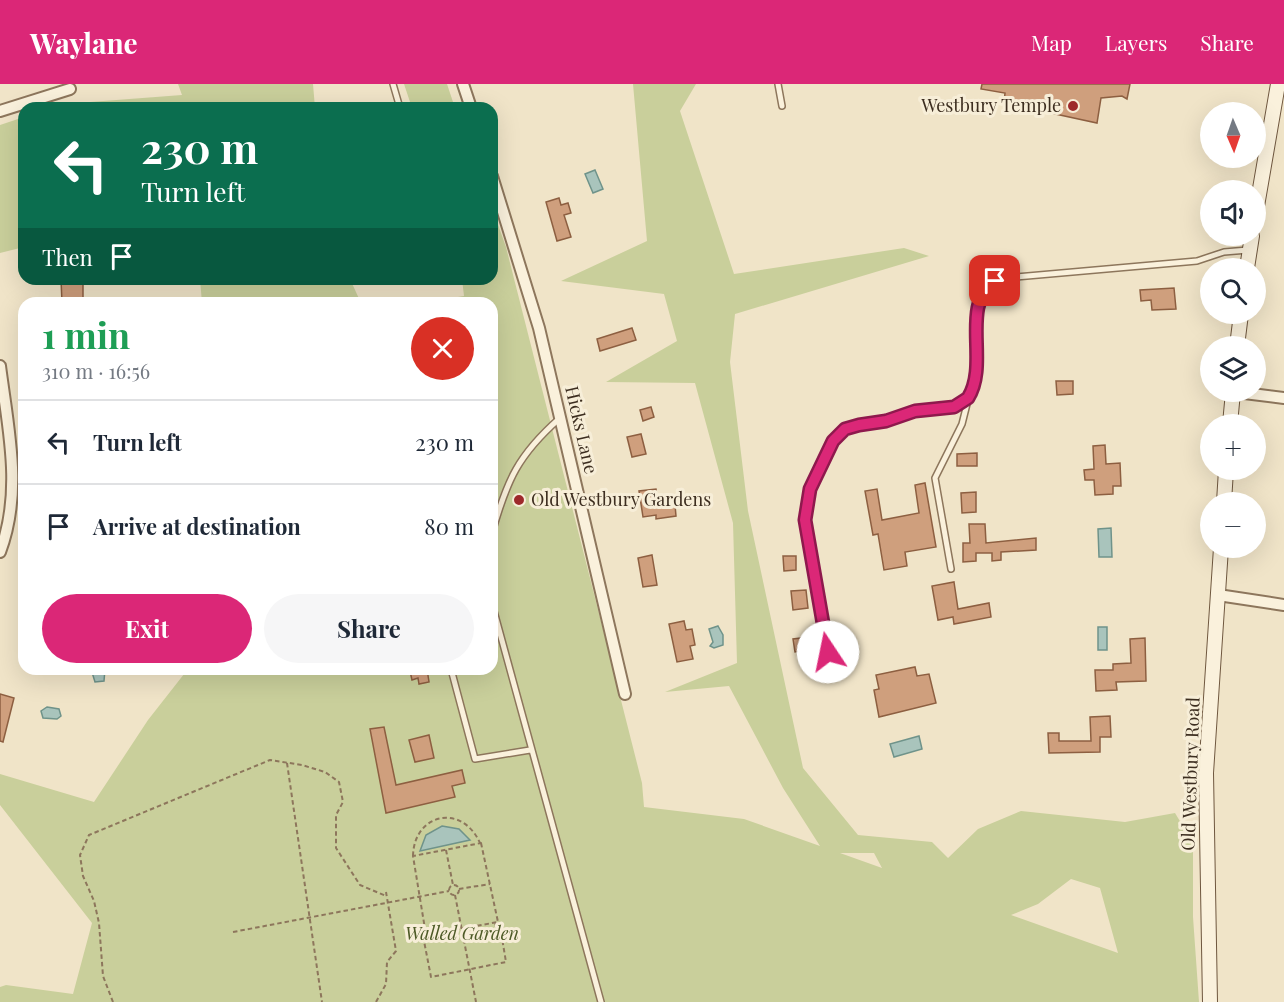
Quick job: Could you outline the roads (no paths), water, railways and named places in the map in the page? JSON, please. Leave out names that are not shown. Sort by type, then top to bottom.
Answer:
[{"type":"street","points":[[463,84],[469,102]]},
{"type":"street","points":[[1262,180],[1278,84]]},
{"type":"street","points":[[25,102],[70,89]]},
{"type":"street","points":[[0,111],[18,104]]},
{"type":"street","name":"Hicks Lane","points":[[498,195],[524,272],[561,417],[626,694]]},
{"type":"street","points":[[1248,258],[1251,246]]},
{"type":"street","points":[[0,366],[14,493],[11,519],[0,552]]},
{"type":"street","points":[[1266,396],[1284,398]]},
{"type":"street","name":"Old Westbury Road","points":[[1210,1002],[1206,785],[1220,558]]},
{"type":"street","points":[[1218,595],[1284,605]]},
{"type":"lane","points":[[393,84],[398,102]]},
{"type":"lane","points":[[778,84],[782,106]]},
{"type":"lane","points":[[951,569],[935,478],[962,424],[978,364],[977,306],[986,287],[1005,278],[1197,261],[1224,252],[1250,250]]},
{"type":"lane","points":[[828,652],[805,520],[810,489],[833,441],[845,429],[886,421],[915,411],[954,407],[968,398]]},
{"type":"lane","points":[[498,512],[514,467],[536,439],[561,417]]},
{"type":"lane","points":[[498,627],[601,1002]]},
{"type":"lane","points":[[453,675],[475,759],[530,750]]},
{"type":"water","points":[[595,170],[603,189],[593,193],[585,174]]},
{"type":"water","points":[[1111,528],[1112,557],[1099,557],[1098,529]]},
{"type":"water","points":[[718,626],[723,635],[723,645],[714,648],[710,646],[713,642],[709,629]]},
{"type":"water","points":[[1098,627],[1107,627],[1107,650],[1098,650]]},
{"type":"water","points":[[93,675],[104,675],[104,681],[95,682]]},
{"type":"water","points":[[47,707],[59,709],[61,716],[57,719],[43,718],[41,711]]},
{"type":"water","points":[[919,736],[922,749],[894,757],[890,744]]},
{"type":"water","points":[[442,826],[459,829],[470,840],[420,851],[426,835]]},
{"type":"place","name":"Westbury Temple","points":[[1073,106]]},
{"type":"place","name":"Old Westbury Gardens","points":[[519,500]]},
{"type":"park label","name":"Walled Garden","points":[[462,934]]}]
